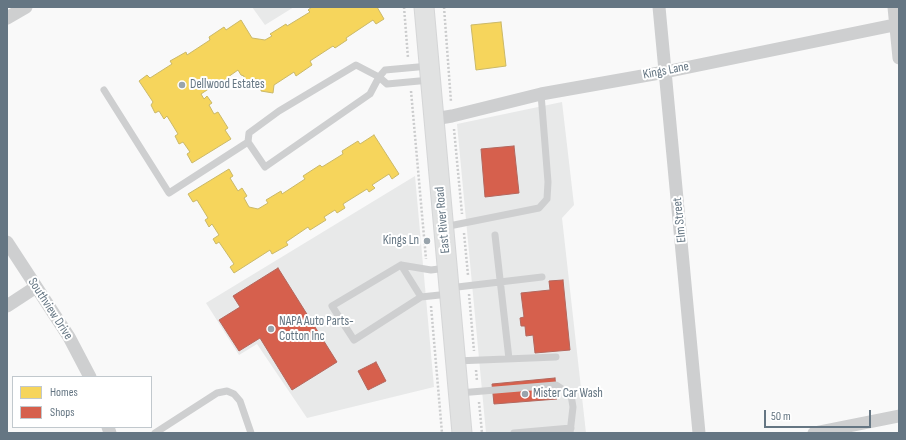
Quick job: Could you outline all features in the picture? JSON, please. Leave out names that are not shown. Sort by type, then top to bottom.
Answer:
[{"type":"main road","name":"East River Road","points":[[424,7],[462,433]]},
{"type":"street","points":[[7,18],[26,7]]},
{"type":"street","name":"Elm Street","points":[[659,7],[699,433]]},
{"type":"street","points":[[894,7],[897,24],[899,58]]},
{"type":"street","name":"Kings Lane","points":[[434,118],[452,116],[541,94],[665,72],[897,24]]},
{"type":"street","name":"Southview Drive","points":[[7,242],[69,337],[89,376]]},
{"type":"street","points":[[7,306],[36,287]]},
{"type":"street","points":[[814,433],[899,416]]},
{"type":"lane","points":[[430,73],[409,68],[384,70],[379,77],[370,94],[265,167],[248,142],[249,133],[279,111],[356,64],[379,77],[387,84],[410,81],[430,73]]},
{"type":"lane","points":[[104,90],[169,193],[248,142]]},
{"type":"lane","points":[[443,227],[539,208],[547,199],[548,182],[541,94]]},
{"type":"lane","points":[[495,235],[509,359]]},
{"type":"lane","points":[[401,265],[421,297]]},
{"type":"lane","points":[[447,268],[427,269],[401,265],[332,306],[354,340],[421,297],[501,282],[542,278]]},
{"type":"lane","points":[[455,361],[556,357]]},
{"type":"lane","points":[[458,393],[556,385],[571,395],[573,407],[570,431],[514,433]]},
{"type":"lane","points":[[155,433],[217,393],[227,391],[234,394],[240,401],[251,433]]},
{"type":"path","points":[[404,7],[409,68]]},
{"type":"path","points":[[410,81],[427,269]]},
{"type":"path","points":[[430,296],[442,433]]},
{"type":"shaded area","points":[[252,7],[294,7],[265,25]]},
{"type":"shaded area","points":[[562,102],[574,205],[562,218],[586,433],[486,433],[457,124]]},
{"type":"shaded area","points":[[415,176],[434,387],[307,418],[257,344],[239,355],[206,303]]},
{"type":"building: Homes","name":"Dellwood Estates","points":[[312,7],[377,7],[384,19],[376,24],[373,20],[346,38],[347,40],[335,48],[333,46],[310,61],[312,65],[296,76],[294,72],[274,85],[273,93],[261,91],[262,80],[254,79],[254,82],[243,81],[244,76],[241,75],[238,70],[228,77],[230,80],[215,89],[213,86],[201,94],[204,99],[207,96],[212,103],[209,105],[214,114],[218,112],[228,128],[225,130],[231,139],[192,163],[187,154],[190,152],[183,142],[179,144],[175,136],[178,134],[167,116],[164,119],[159,111],[155,113],[151,105],[153,102],[139,81],[147,75],[150,78],[172,64],[170,61],[186,52],[187,55],[210,40],[209,37],[224,27],[226,30],[241,20],[252,38],[265,40],[272,36],[270,34],[286,24],[287,26],[310,12],[308,10]]},
{"type":"building: Homes","points":[[501,22],[506,66],[476,70],[471,25]]},
{"type":"building: Homes","points":[[374,135],[399,174],[392,179],[389,174],[372,185],[375,188],[369,192],[367,189],[343,204],[345,208],[337,213],[335,210],[324,217],[326,220],[310,230],[308,227],[286,242],[288,245],[272,254],[270,250],[234,273],[230,267],[234,264],[219,242],[216,244],[213,239],[219,235],[212,224],[209,227],[205,220],[208,218],[197,200],[193,202],[188,194],[229,169],[233,176],[230,178],[238,191],[242,188],[247,196],[244,198],[249,207],[258,209],[268,203],[266,200],[281,191],[282,194],[305,179],[303,176],[320,165],[322,167],[343,154],[342,151],[358,141],[360,144]]},
{"type":"building: Shops","points":[[514,146],[519,193],[485,197],[481,149]]},
{"type":"building: Shops","name":"NAPA Auto Parts- Cotton Inc","points":[[278,268],[337,362],[292,390],[260,338],[239,351],[219,320],[240,307],[233,296]]},
{"type":"building: Shops","points":[[563,280],[570,350],[535,353],[533,335],[526,336],[525,326],[521,326],[520,318],[524,317],[521,293],[550,290],[549,281]]},
{"type":"building: Shops","points":[[376,362],[386,381],[368,390],[358,371]]},
{"type":"building: Shops","name":"Mister Car Wash","points":[[555,378],[557,399],[494,404],[492,384]]},
{"type":"place","name":"Dellwood Estates","points":[[182,85]]},
{"type":"place","name":"Kings Ln","points":[[427,241]]},
{"type":"place","name":"NAPA Auto Parts- Cotton Inc","points":[[271,329]]},
{"type":"place","name":"Mister Car Wash","points":[[525,394]]}]
